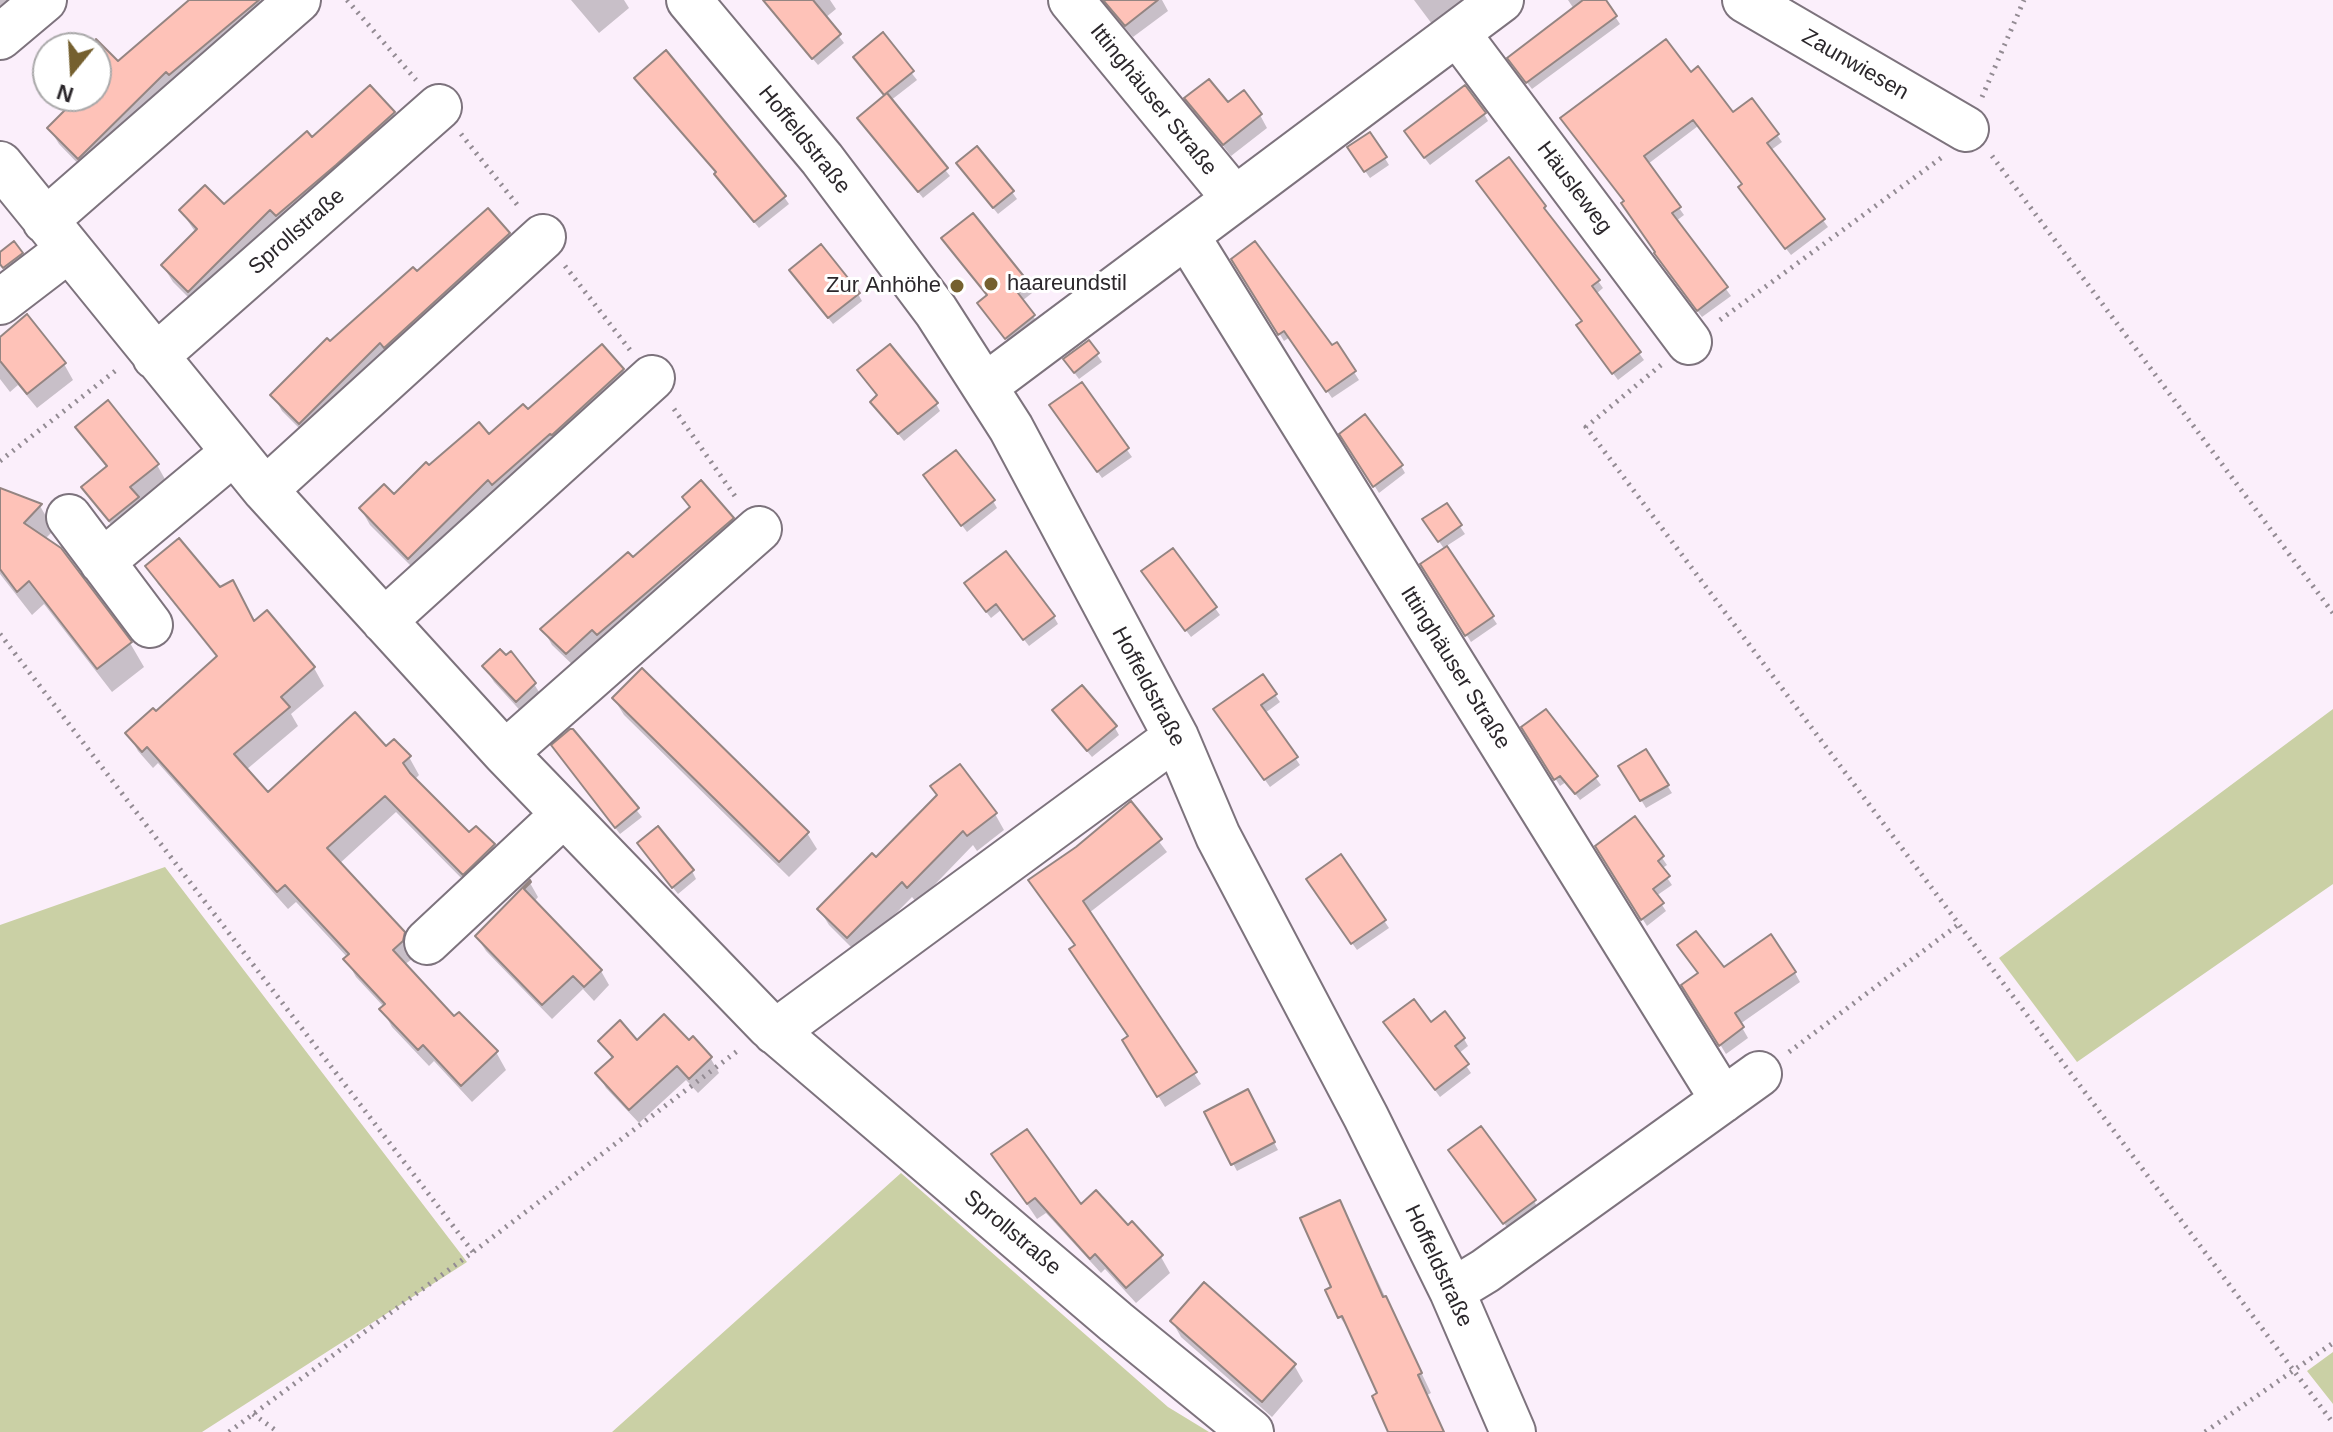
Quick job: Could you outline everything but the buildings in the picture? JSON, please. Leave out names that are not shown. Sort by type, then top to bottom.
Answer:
[{"type":"street","points":[[0,37],[44,0]]},
{"type":"street","points":[[0,302],[57,235],[298,0]]},
{"type":"street","name":"Hoffeldstraße","points":[[689,0],[822,159],[936,311],[1011,428],[1176,737],[1218,836],[1366,1117],[1452,1291],[1513,1432]]},
{"type":"street","name":"Ittinghäuser Straße","points":[[1071,0],[1235,199]]},
{"type":"street","points":[[985,386],[1501,0]]},
{"type":"street","name":"Zaunwiesen","points":[[1745,0],[1966,129]]},
{"type":"street","name":"Häusleweg","points":[[1458,34],[1689,342]]},
{"type":"street","name":"Sprollstraße","points":[[137,362],[439,107]]},
{"type":"street","name":"Sprollstraße","points":[[0,164],[57,235],[137,362],[234,452],[505,753],[772,1029],[1116,1322],[1251,1432]]},
{"type":"street","name":"Ittinghäuser Straße","points":[[1187,236],[1723,1100]]},
{"type":"street","points":[[265,490],[543,237]]},
{"type":"street","points":[[384,621],[652,378]]},
{"type":"street","points":[[102,562],[234,452]]},
{"type":"street","points":[[69,517],[150,625]]},
{"type":"street","points":[[505,753],[759,529]]},
{"type":"street","points":[[772,1029],[1176,737]]},
{"type":"street","points":[[427,942],[563,815]]},
{"type":"street","points":[[1452,1291],[1759,1074]]},
{"type":"path","points":[[347,0],[439,107]]},
{"type":"path","points":[[2024,0],[1966,129],[1939,160],[1689,342],[1586,427],[2333,1423]]},
{"type":"path","points":[[1966,129],[1991,155],[2333,613]]},
{"type":"path","points":[[0,461],[137,362]]},
{"type":"path","points":[[652,378],[759,529]]},
{"type":"path","points":[[0,634],[473,1252]]},
{"type":"path","points":[[1759,1074],[1959,924]]},
{"type":"path","points":[[229,1432],[772,1029]]},
{"type":"path","points":[[2205,1432],[2333,1343]]},
{"type":"path","points":[[252,1414],[278,1432]]},
{"type":"green space","points":[[2333,709],[2333,884],[2077,1062],[1999,958]]},
{"type":"green space","points":[[165,867],[467,1262],[202,1432],[0,1432],[0,925]]},
{"type":"green space","points":[[901,1173],[1168,1407],[1209,1432],[612,1432]]},
{"type":"green space","points":[[2333,1352],[2333,1404],[2307,1371]]},
{"type":"place","name":"haareundstil","points":[[991,284]]},
{"type":"place","name":"Zur Anhöhe","points":[[957,286]]}]
